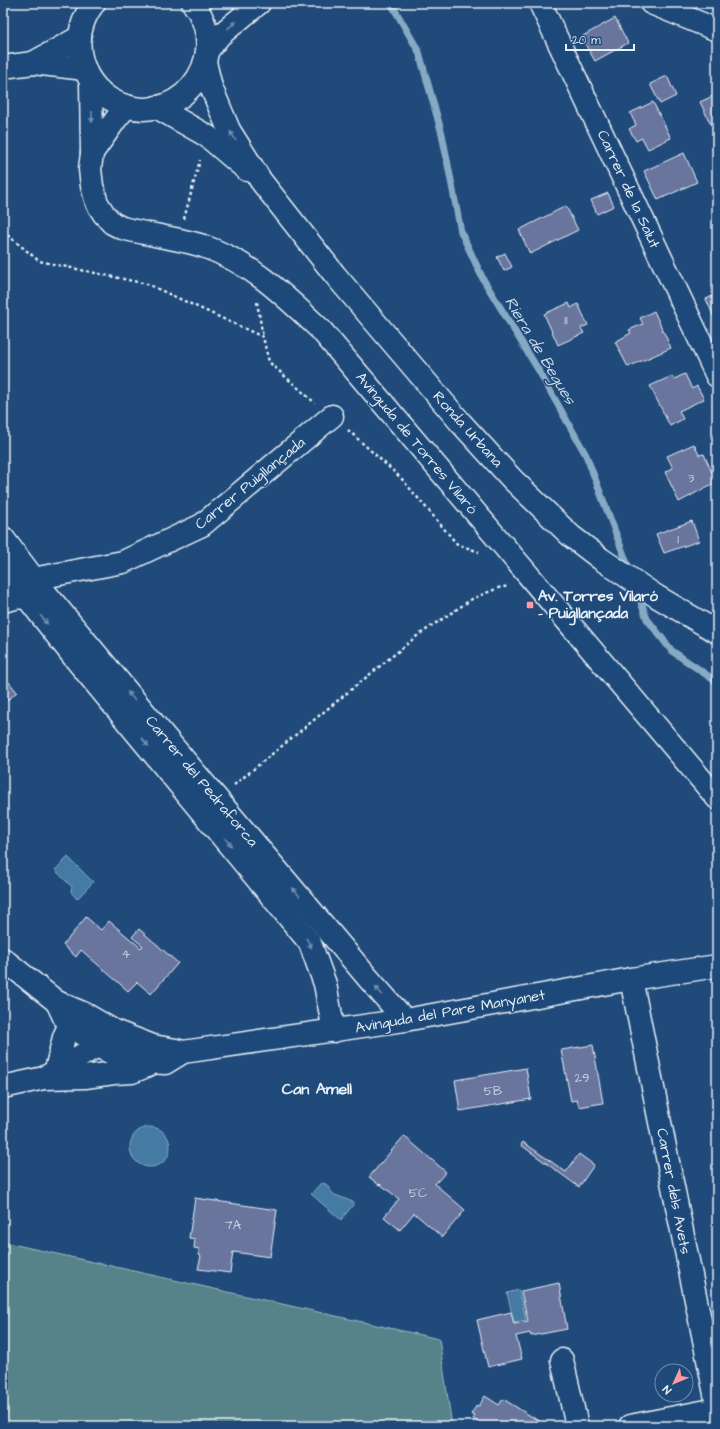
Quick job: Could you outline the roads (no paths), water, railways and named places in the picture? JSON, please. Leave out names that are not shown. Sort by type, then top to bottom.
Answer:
[{"type":"street","points":[[33,63],[80,21],[94,3]]},
{"type":"street","name":"Ronda Urbana","points":[[193,3],[200,13],[207,37],[206,56],[211,87],[229,130],[260,181],[335,276],[461,423],[523,490],[571,536],[601,559],[656,596],[717,632]]},
{"type":"street","points":[[80,21],[80,54],[88,75],[107,97],[127,106],[141,108],[156,107],[174,101],[190,89],[201,74],[206,56],[220,35],[259,3]]},
{"type":"street","name":"Carrer de la Salut","points":[[540,3],[717,376]]},
{"type":"street","points":[[651,3],[717,30]]},
{"type":"street","points":[[3,67],[33,63],[88,75]]},
{"type":"street","name":"Avinguda de Torres Vilaró","points":[[88,75],[92,153],[90,169],[92,186],[97,203],[104,214],[112,223],[122,228],[203,246],[243,265],[262,277],[283,294],[321,330],[717,798]]},
{"type":"street","points":[[92,153],[127,106]]},
{"type":"street","name":"Ronda Urbana","points":[[156,107],[207,136],[260,181]]},
{"type":"street","name":"Carrer Puigllançada","points":[[3,601],[19,597],[25,582],[124,562],[202,525],[332,416]]},
{"type":"street","name":"Carrer del Pedraforca","points":[[3,538],[25,582],[310,943],[324,984],[334,1031]]},
{"type":"street","name":"Carrer del Pedraforca","points":[[25,582],[217,799],[368,978],[406,1020]]},
{"type":"street","points":[[3,959],[57,1002]]},
{"type":"street","name":"Avinguda del Pare Manyanet","points":[[57,1002],[85,1014],[103,1041],[118,1056],[148,1062],[155,1054],[176,1050],[183,1052],[406,1020],[631,979],[717,966]]},
{"type":"street","name":"Carrer dels Avets","points":[[631,979],[717,1404]]},
{"type":"street","name":"Avinguda del Pare Manyanet","points":[[57,1002],[64,1018],[70,1023],[103,1041]]},
{"type":"street","points":[[50,1074],[70,1023]]},
{"type":"street","points":[[3,1087],[50,1074],[103,1041],[104,1061],[96,1075]]},
{"type":"street","points":[[50,1074],[85,1077],[132,1072],[155,1054]]},
{"type":"street","points":[[562,1360],[577,1426]]},
{"type":"street","points":[[630,1426],[717,1409]]},
{"type":"water","points":[[68,857],[93,882],[77,899],[71,892],[72,887],[55,870]]},
{"type":"water","points":[[154,1127],[161,1130],[167,1136],[170,1147],[169,1155],[161,1164],[154,1167],[146,1167],[139,1164],[131,1155],[130,1143],[133,1136],[142,1128]]},
{"type":"water","points":[[321,1183],[326,1184],[333,1194],[353,1202],[353,1205],[341,1220],[311,1194]]},
{"type":"water","points":[[519,1290],[526,1320],[514,1322],[507,1293]]},
{"type":"waterway","name":"Riera de Begues","points":[[391,3],[419,52],[442,134],[461,232],[483,279],[539,371],[586,455],[630,571]]},
{"type":"waterway","name":"Riera de Begues","points":[[637,591],[647,619],[672,651],[717,682]]},
{"type":"place","name":"Av. Torres Vilaró - Puigllançada","points":[[530,605]]},
{"type":"district","name":"Can Amell","points":[[317,1088]]}]
